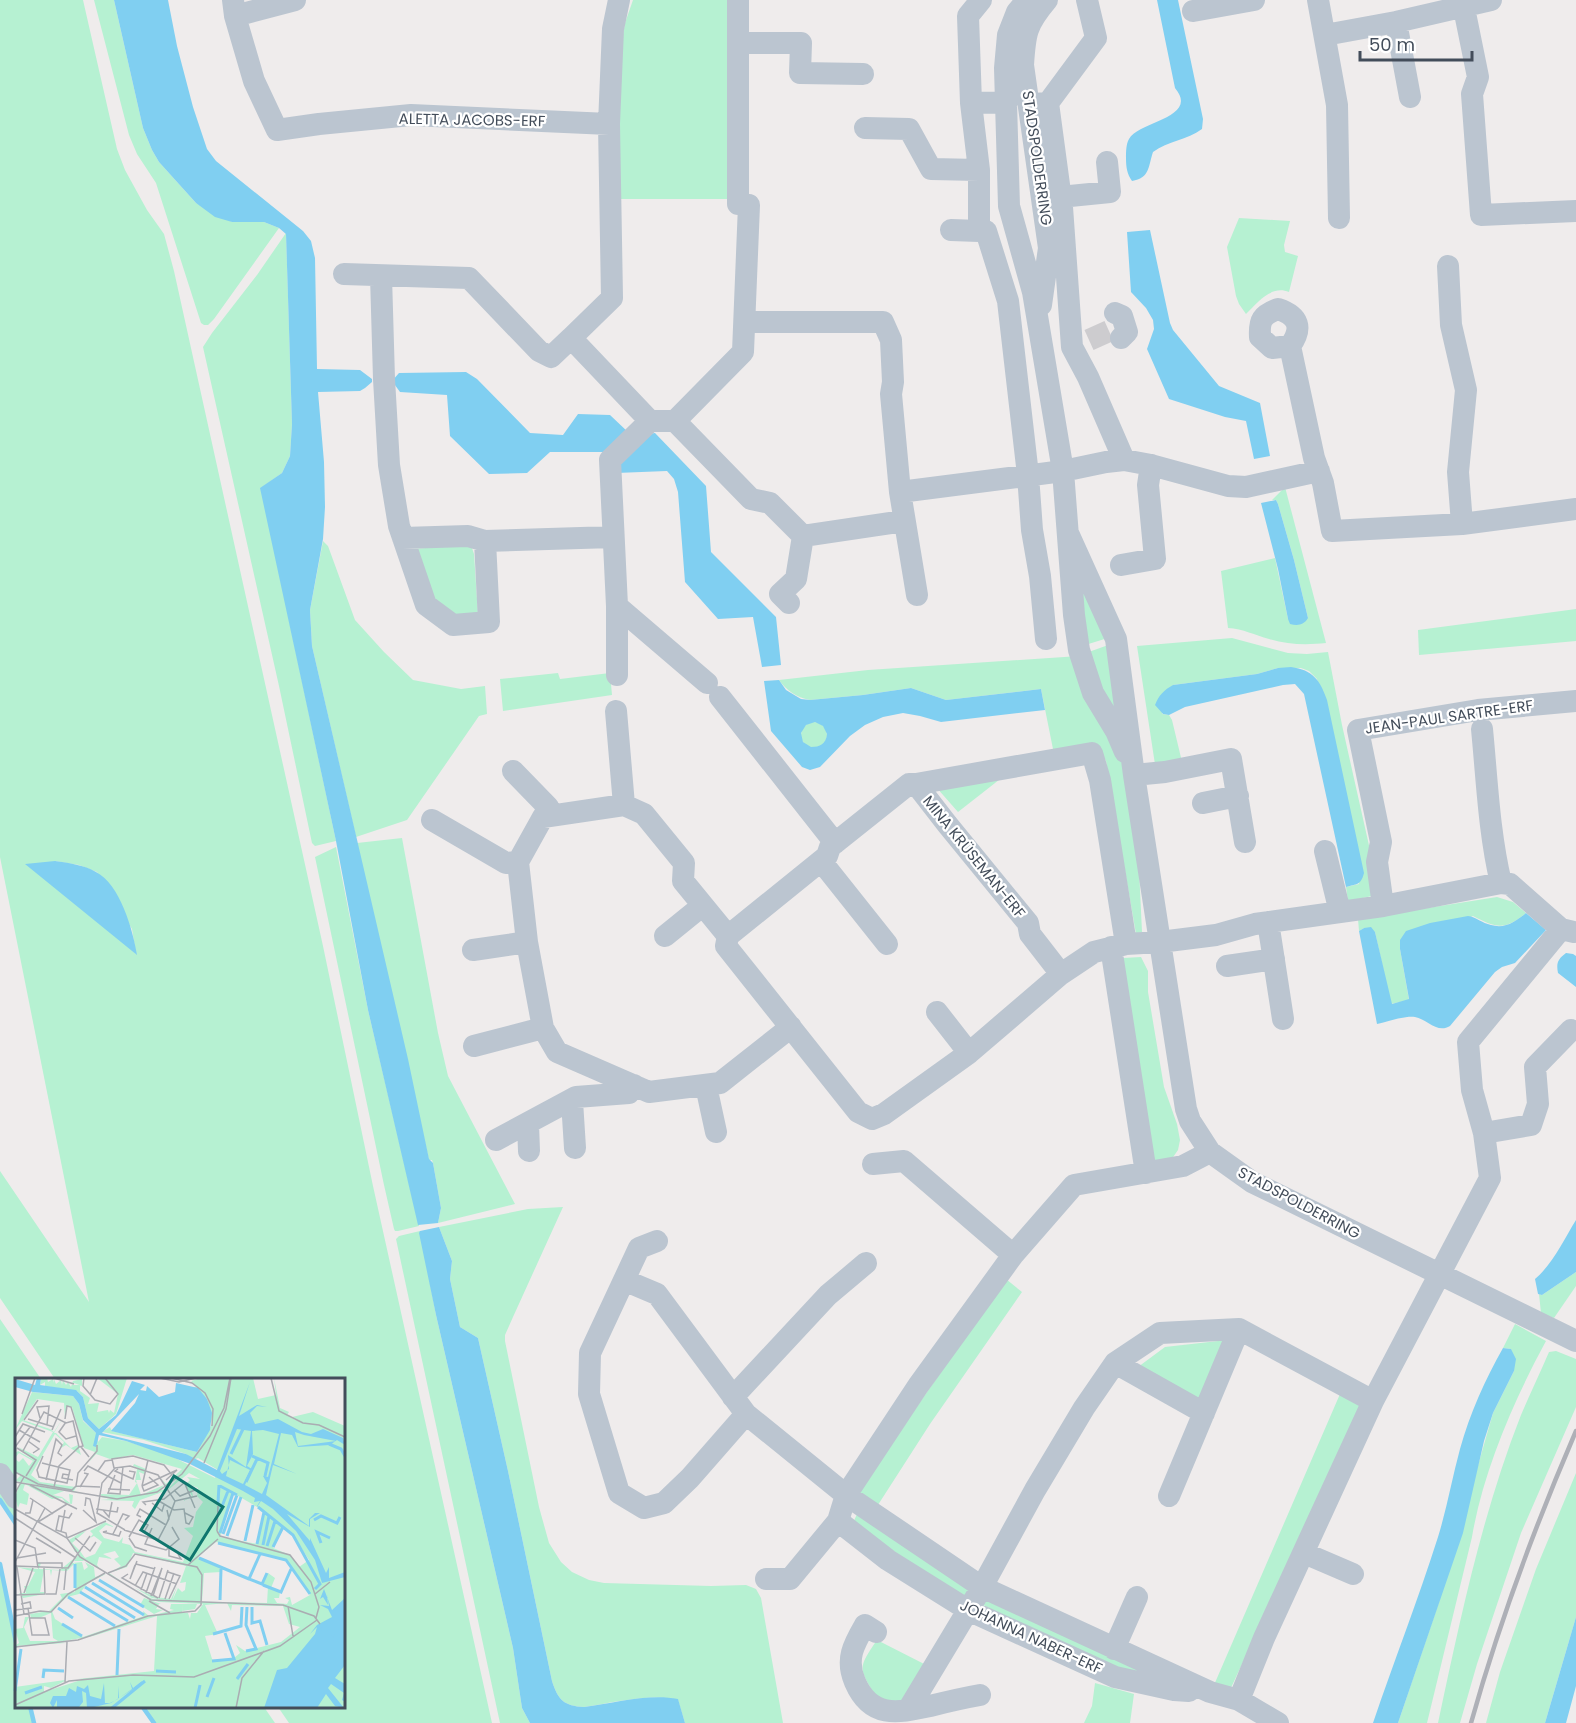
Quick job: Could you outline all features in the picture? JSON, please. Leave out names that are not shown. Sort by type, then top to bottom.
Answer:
[{"type":"street","name":"ALETTA JACOBS-ERF","points":[[295,0],[234,8],[254,81],[277,130],[411,115],[609,124]]},
{"type":"street","points":[[344,274],[470,278],[539,351],[551,357],[612,298],[609,124],[613,29],[619,0]]},
{"type":"street","points":[[738,0],[744,205],[743,352]]},
{"type":"street","points":[[979,231],[979,170],[971,103],[968,16],[981,0]]},
{"type":"street","name":"STADSPOLDERRING","points":[[1027,0],[1017,12],[1008,35],[1005,68],[1009,206],[1033,292],[1063,471],[1074,615],[1079,650],[1093,693],[1116,731],[1134,776]]},
{"type":"street","name":"STADSPOLDERRING","points":[[1039,322],[1049,248],[1039,104],[1023,64],[1025,39],[1032,18],[1047,0]]},
{"type":"street","points":[[1087,0],[1096,38],[1039,104],[1061,202],[1105,332],[1088,377],[1124,460]]},
{"type":"street","points":[[1193,12],[1254,0]]},
{"type":"street","points":[[1318,0],[1337,105],[1339,218]]},
{"type":"street","points":[[1325,35],[1464,8],[1491,0]]},
{"type":"street","points":[[1464,8],[1478,77],[1472,94],[1480,215],[1576,212]]},
{"type":"street","points":[[1396,22],[1410,97]]},
{"type":"street","points":[[738,43],[801,43],[800,73],[863,74]]},
{"type":"street","points":[[971,103],[1007,102]]},
{"type":"street","points":[[865,128],[909,129],[931,169],[979,170]]},
{"type":"street","points":[[1061,202],[1110,192],[1107,162]]},
{"type":"street","points":[[951,230],[986,231],[1008,301],[1046,639]]},
{"type":"street","points":[[1448,266],[1450,325],[1466,390],[1458,472],[1462,524]]},
{"type":"street","points":[[381,276],[389,465],[399,526],[426,605],[453,625],[489,622],[485,542]]},
{"type":"street","points":[[745,322],[883,322],[891,340],[893,382],[891,394],[900,492],[917,595]]},
{"type":"street","points":[[617,675],[617,606],[610,459],[650,421],[675,421],[772,322]]},
{"type":"street","points":[[571,338],[650,421]]},
{"type":"street","points":[[1290,346],[1314,458],[1323,483],[1332,531],[1462,524],[1576,509]]},
{"type":"street","points":[[675,421],[751,499],[770,503],[803,536]]},
{"type":"street","points":[[900,492],[1063,471],[1124,460],[1228,486],[1246,487],[1319,471]]},
{"type":"street","points":[[1120,565],[1155,559],[1148,485],[1151,465]]},
{"type":"street","points":[[803,536],[904,521]]},
{"type":"street","name":"STADSPOLDERRING","points":[[1068,533],[1116,639],[1134,776],[1185,1109],[1190,1121],[1210,1152],[1252,1182],[1576,1341]]},
{"type":"street","points":[[403,538],[468,536],[485,542],[613,537]]},
{"type":"street","points":[[789,603],[780,594],[796,579],[803,536]]},
{"type":"street","points":[[617,606],[714,690],[835,843]]},
{"type":"street","name":"JEAN-PAUL SARTRE-ERF","points":[[1383,906],[1377,862],[1381,842],[1358,730],[1478,710],[1576,701]]},
{"type":"street","points":[[616,711],[624,805]]},
{"type":"street","name":"JEAN-PAUL SARTRE-ERF","points":[[1482,729],[1496,863],[1501,884]]},
{"type":"street","points":[[916,784],[1092,753],[1100,780],[1146,1173]]},
{"type":"street","points":[[1134,776],[1231,759],[1245,842]]},
{"type":"street","points":[[513,771],[548,807],[550,815]]},
{"type":"street","name":"MINA KRÜSEMAN-ERF","points":[[728,936],[822,861],[827,856],[830,847],[909,784],[916,784],[1028,923],[1030,934],[1061,974]]},
{"type":"street","points":[[1203,803],[1238,796]]},
{"type":"street","points":[[791,1027],[720,1083],[706,1086],[649,1092],[557,1052],[543,1028],[527,942],[518,862],[543,817],[624,805],[644,814],[684,863],[683,881],[728,936],[726,946],[791,1027],[858,1112],[872,1119],[884,1114],[969,1053],[1061,974],[1094,952],[1118,946],[1216,934],[1255,924],[1383,906],[1501,884],[1510,884],[1569,930],[1468,1042],[1472,1090],[1484,1133],[1490,1178],[1373,1401],[1264,1638],[1239,1700]]},
{"type":"street","points":[[432,820],[506,863],[518,862]]},
{"type":"street","points":[[1325,850],[1340,912]]},
{"type":"street","points":[[822,861],[886,944]]},
{"type":"street","points":[[664,936],[702,906]]},
{"type":"street","points":[[1268,922],[1284,1019]]},
{"type":"street","points":[[473,950],[527,942]]},
{"type":"street","points":[[1227,966],[1274,958]]},
{"type":"street","points":[[937,1012],[969,1053]]},
{"type":"street","points":[[474,1046],[543,1028]]},
{"type":"street","points":[[1484,1133],[1532,1125],[1538,1104],[1535,1067],[1570,1030]]},
{"type":"street","points":[[496,1140],[576,1098],[629,1093],[634,1085]]},
{"type":"street","points":[[706,1086],[716,1132]]},
{"type":"street","points":[[572,1101],[575,1148]]},
{"type":"street","points":[[528,1124],[529,1151]]},
{"type":"street","points":[[766,1579],[790,1579],[838,1521],[846,1495],[918,1386],[1013,1255],[1074,1185],[1183,1166],[1210,1152]]},
{"type":"street","points":[[873,1164],[904,1161],[1013,1255]]},
{"type":"street","points":[[657,1241],[639,1248],[590,1353],[590,1394],[619,1493],[644,1508],[664,1503],[690,1478],[739,1405],[828,1295],[866,1263]]},
{"type":"street","name":"JOHANNA NABER-ERF","points":[[624,1280],[657,1294],[739,1405],[846,1495],[982,1587],[1210,1692],[1239,1700],[1278,1723]]},
{"type":"street","points":[[1169,1496],[1239,1329],[1373,1401]]},
{"type":"street","name":"JOHANNA NABER-ERF","points":[[982,1587],[1035,1490],[1084,1408],[1115,1363],[1160,1333],[1239,1329]]},
{"type":"street","points":[[1115,1363],[1204,1413]]},
{"type":"street","points":[[0,1474],[15,1496]]},
{"type":"street","name":"JOHANNA NABER-ERF","points":[[838,1521],[888,1560],[968,1610],[1115,1677],[1174,1690],[1210,1692]]},
{"type":"street","points":[[1304,1553],[1353,1574]]},
{"type":"street","points":[[908,1710],[982,1587]]},
{"type":"street","name":"JOHANNA NABER-ERF","points":[[1114,1649],[1137,1597]]},
{"type":"street","points":[[876,1632],[865,1625],[853,1646],[850,1663],[859,1690],[880,1710],[893,1712],[908,1710],[980,1695]]},
{"type":"green space","points":[[0,0],[83,0],[117,149],[125,170],[147,210],[164,234],[323,946],[373,1186],[492,1723],[289,1723],[279,1708],[345,1708],[345,1378],[54,1378],[0,1298],[0,1171],[89,1302],[0,857]],"holes":[[[55,861],[79,865],[97,872],[132,929],[136,954]]]},
{"type":"green space","points":[[94,0],[114,0],[143,128],[159,162],[196,203],[232,222],[264,222],[279,228],[208,325],[201,323],[156,183],[137,154],[129,135]]},
{"type":"green space","points":[[633,0],[732,0],[730,199],[618,199],[620,52],[625,23]]},
{"type":"green space","points":[[1239,218],[1290,221],[1284,245],[1285,252],[1298,256],[1289,292],[1282,290],[1271,293],[1246,314],[1236,296],[1227,247]]},
{"type":"green space","points":[[286,233],[292,424],[290,456],[282,473],[261,488],[336,841],[315,846],[312,843],[203,347]]},
{"type":"green space","points":[[1285,487],[1326,643],[1283,642],[1228,628],[1221,571],[1275,558],[1288,619],[1308,618],[1278,504],[1276,500],[1272,500]]},
{"type":"green space","points":[[323,541],[328,546],[355,620],[413,680],[461,689],[485,686],[487,714],[479,716],[407,820],[356,837],[312,646],[310,610]]},
{"type":"green space","points":[[466,545],[472,548],[474,554],[478,614],[450,616],[435,604],[412,549]]},
{"type":"green space","points":[[1073,550],[1111,637],[1082,646]]},
{"type":"green space","points":[[1576,609],[1576,641],[1419,655],[1418,630]]},
{"type":"green space","points":[[1232,638],[1288,653],[1328,652],[1379,890],[1377,895],[1348,901],[1346,887],[1359,884],[1317,679],[1309,671],[1301,668],[1278,668],[1257,674],[1173,685],[1162,714],[1169,715],[1172,720],[1183,766],[1156,771],[1137,646]]},
{"type":"green space","points":[[1111,644],[1124,737],[1086,653]]},
{"type":"green space","points":[[1079,656],[1115,733],[1137,826],[1142,932],[1136,934],[1106,761],[1100,750],[1053,749],[1041,689],[946,700],[911,688],[810,700],[792,693],[779,680],[868,670]]},
{"type":"green space","points":[[558,673],[560,679],[610,673],[612,695],[503,711],[500,679]]},
{"type":"green space","points":[[814,722],[823,726],[827,735],[823,744],[814,748],[805,744],[801,735],[805,726]]},
{"type":"green space","points":[[1004,776],[958,812],[936,787]]},
{"type":"green space","points":[[402,838],[448,1076],[515,1204],[438,1223],[441,1208],[433,1163],[429,1160],[357,843]]},
{"type":"green space","points":[[336,847],[368,1010],[419,1226],[398,1231],[394,1229],[384,1185],[315,857]]},
{"type":"green space","points":[[1497,897],[1513,902],[1526,913],[1512,923],[1500,926],[1473,916],[1400,949],[1409,1000],[1391,1004],[1375,932],[1364,928],[1359,931],[1358,919]]},
{"type":"green space","points":[[1141,957],[1148,971],[1148,992],[1164,1087],[1180,1140],[1178,1150],[1171,1160],[1153,1160],[1123,958]]},
{"type":"green space","points":[[563,1207],[505,1335],[539,1507],[549,1543],[561,1562],[572,1572],[589,1580],[604,1583],[746,1585],[756,1589],[761,1598],[783,1723],[685,1723],[678,1700],[644,1698],[584,1707],[563,1701],[554,1688],[478,1338],[460,1327],[450,1279],[452,1261],[439,1227],[528,1209]]},
{"type":"green space","points":[[420,1231],[436,1315],[513,1648],[522,1708],[530,1723],[500,1723],[396,1239],[399,1236]]},
{"type":"green space","points":[[1576,1272],[1576,1286],[1554,1318],[1541,1313],[1539,1294],[1542,1295]]},
{"type":"green space","points":[[1006,1279],[1022,1292],[930,1424],[876,1508],[859,1497],[862,1485]]},
{"type":"green space","points":[[0,1319],[40,1378],[15,1378],[15,1522],[0,1500]]},
{"type":"green space","points":[[1515,1324],[1546,1341],[1511,1412],[1484,1487],[1427,1723],[1398,1723],[1439,1602],[1493,1413],[1514,1371],[1511,1349],[1503,1348]]},
{"type":"green space","points":[[1227,1340],[1201,1403],[1138,1367],[1165,1347]]},
{"type":"green space","points":[[1556,1351],[1576,1359],[1576,1407],[1521,1533],[1477,1664],[1460,1723],[1438,1723],[1483,1529],[1507,1452],[1549,1352]]},
{"type":"green space","points":[[1340,1394],[1363,1405],[1229,1692],[1214,1685]]},
{"type":"green space","points":[[1576,1473],[1576,1617],[1545,1723],[1486,1723],[1500,1672],[1536,1569]]},
{"type":"green space","points":[[857,1514],[973,1589],[966,1601],[853,1523]]},
{"type":"green space","points":[[0,1564],[15,1637],[15,1708],[30,1708],[34,1723],[0,1723]]},
{"type":"green space","points":[[986,1599],[1199,1691],[1140,1679],[983,1605]]},
{"type":"green space","points":[[877,1640],[932,1668],[906,1705],[876,1697],[866,1680],[863,1663]]},
{"type":"green space","points":[[1095,1683],[1134,1694],[1130,1723],[1084,1723],[1092,1706]]},
{"type":"green space","points":[[144,1708],[265,1708],[275,1723],[154,1723]]},
{"type":"water","points":[[114,0],[168,0],[177,46],[207,149],[216,161],[303,231],[311,241],[315,258],[317,369],[360,370],[372,379],[372,382],[360,391],[318,392],[325,507],[323,539],[310,610],[312,646],[429,1159],[433,1163],[441,1208],[438,1223],[418,1225],[368,1010],[336,841],[260,488],[282,473],[290,456],[292,424],[286,234],[279,228],[264,222],[232,222],[215,217],[196,203],[159,162],[143,128]]},
{"type":"water","points":[[1157,0],[1178,0],[1203,119],[1202,129],[1153,152],[1145,174],[1138,180],[1132,181],[1126,164],[1126,148],[1129,139],[1135,133],[1174,113],[1180,106],[1181,98],[1175,88]]},
{"type":"water","points":[[1150,230],[1173,330],[1219,386],[1260,403],[1270,456],[1254,459],[1246,421],[1225,417],[1169,399],[1147,349],[1154,329],[1153,320],[1146,308],[1131,292],[1127,232]]},
{"type":"water","points":[[466,372],[477,379],[530,433],[563,435],[578,414],[610,415],[629,433],[610,452],[550,452],[527,473],[489,474],[450,436],[447,395],[400,392],[392,381],[399,373]]},
{"type":"water","points":[[655,433],[706,486],[711,552],[776,617],[781,665],[762,667],[753,617],[718,619],[685,582],[678,492],[674,479],[667,471],[616,473],[616,464],[648,434]]},
{"type":"water","points":[[1276,500],[1308,618],[1303,624],[1298,625],[1290,624],[1288,619],[1261,503]]},
{"type":"water","points":[[1291,667],[1299,668],[1315,677],[1327,700],[1364,873],[1360,882],[1346,887],[1304,694],[1295,684],[1185,707],[1169,715],[1163,714],[1155,705],[1162,693],[1173,685]]},
{"type":"water","points":[[779,680],[786,690],[801,699],[810,700],[911,688],[946,700],[1041,689],[1045,710],[941,722],[903,713],[883,717],[865,725],[850,736],[820,767],[810,770],[802,767],[771,731],[764,681]],"holes":[[[815,722],[823,726],[827,734],[822,744],[811,747],[803,742],[801,733],[806,725]]]},
{"type":"water","points":[[55,861],[96,872],[112,887],[129,921],[137,955],[25,864]]},
{"type":"water","points":[[1526,913],[1546,930],[1515,963],[1495,972],[1450,1026],[1441,1028],[1419,1018],[1411,1017],[1377,1024],[1359,931],[1371,927],[1375,932],[1392,1004],[1409,999],[1400,949],[1400,940],[1406,931],[1430,923],[1468,916],[1488,924],[1501,926],[1514,922]]},
{"type":"water","points":[[1566,953],[1576,956],[1576,987],[1558,973],[1558,961]]},
{"type":"water","points":[[1576,1220],[1576,1272],[1542,1295],[1538,1294],[1535,1279],[1553,1259]]},
{"type":"water","points":[[439,1227],[452,1261],[450,1279],[460,1327],[478,1338],[552,1681],[557,1693],[563,1701],[584,1707],[644,1698],[678,1699],[685,1723],[530,1723],[522,1708],[513,1648],[419,1233]]},
{"type":"water","points":[[1503,1348],[1511,1349],[1516,1359],[1514,1371],[1493,1413],[1484,1441],[1463,1533],[1398,1723],[1373,1723],[1438,1537],[1468,1423]]},
{"type":"water","points":[[1576,1617],[1576,1686],[1566,1723],[1545,1723]]},
{"type":"waterway","points":[[0,1500],[15,1522]]},
{"type":"waterway","points":[[0,1564],[15,1637]]},
{"type":"waterway","points":[[30,1708],[34,1723]]},
{"type":"waterway","points":[[143,1708],[154,1723]]},
{"type":"tunnel","points":[[1089,340],[1109,331]]},
{"type":"railway","points":[[1471,1723],[1493,1649],[1519,1575],[1576,1431]]}]
